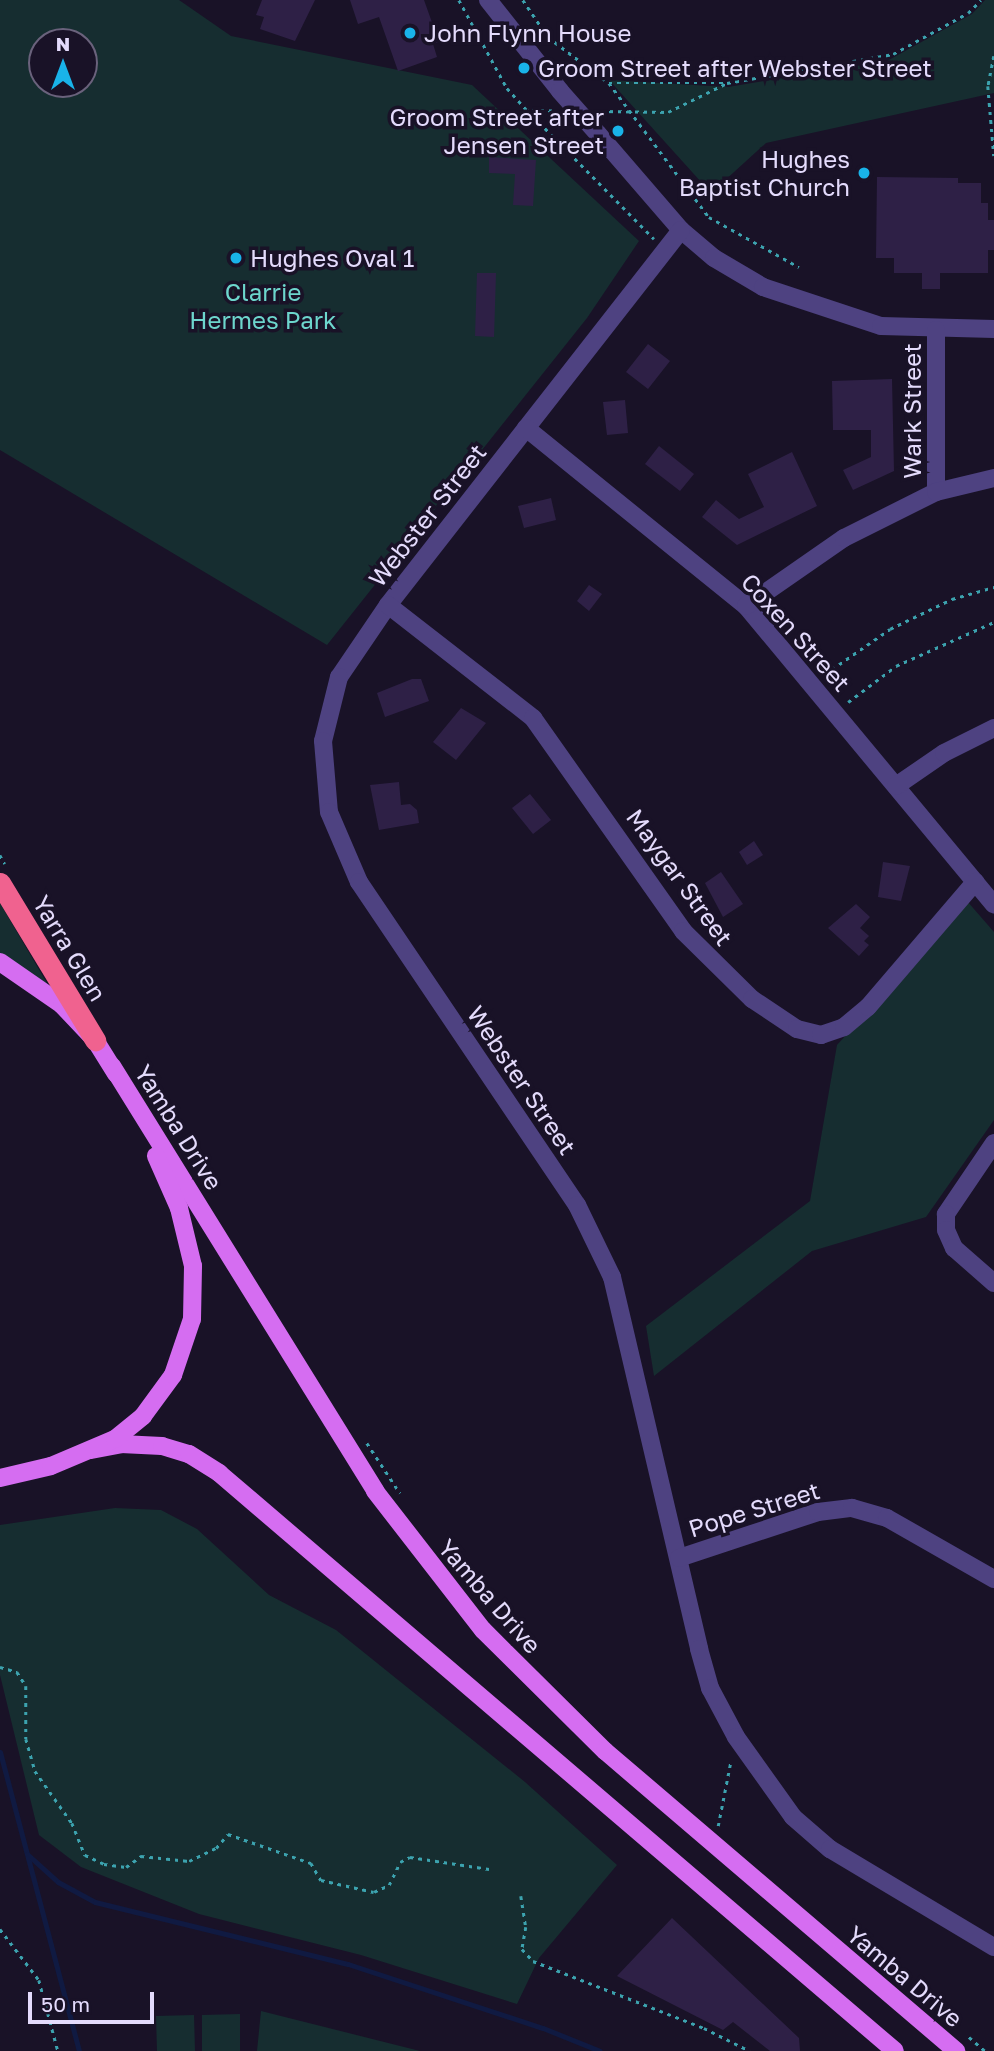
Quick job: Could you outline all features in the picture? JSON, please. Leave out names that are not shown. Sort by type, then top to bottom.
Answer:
[{"type":"highway","name":"Yarra Glen","points":[[0,883],[95,1040]]},
{"type":"main road","points":[[0,962],[51,994],[95,1040],[112,1066],[179,1208],[191,1257],[194,1300],[188,1338],[164,1391],[124,1433],[51,1466],[0,1478]]},
{"type":"main road","name":"Yamba Drive","points":[[112,1066],[375,1491],[484,1630],[605,1751],[956,2051]]},
{"type":"main road","points":[[91,1450],[121,1444],[162,1446],[188,1454],[219,1473],[895,2051]]},
{"type":"main road","points":[[846,2009],[877,2051]]},
{"type":"street","points":[[488,0],[560,91],[681,230],[714,258],[764,287],[881,326],[994,330]]},
{"type":"street","name":"Webster Street","points":[[681,230],[388,605],[339,677],[329,708],[323,741],[329,811],[359,882],[577,1205],[596,1242],[624,1316],[710,1688],[755,1770],[786,1808],[830,1849],[994,1947]]},
{"type":"street","name":"Wark Street","points":[[936,330],[936,492]]},
{"type":"street","name":"Coxen Street","points":[[526,428],[746,606],[994,905]]},
{"type":"street","points":[[746,606],[844,538],[936,492],[994,478]]},
{"type":"street","name":"Maygar Street","points":[[388,605],[533,719],[683,931],[752,999],[797,1029],[821,1035],[852,1020],[975,882]]},
{"type":"street","points":[[896,786],[944,753],[994,728]]},
{"type":"street","points":[[994,1143],[946,1214],[946,1230],[954,1248],[994,1283]]},
{"type":"street","name":"Pope Street","points":[[679,1558],[818,1512],[852,1508],[887,1518],[994,1579]]},
{"type":"path","points":[[459,0],[507,88],[667,250]]},
{"type":"path","points":[[523,0],[548,37],[609,83],[709,217],[799,267]]},
{"type":"path","points":[[609,83],[727,83],[893,54],[968,13],[981,0]]},
{"type":"path","points":[[994,57],[988,86],[994,156]]},
{"type":"path","points":[[593,111],[668,112],[727,83]]},
{"type":"path","points":[[527,110],[553,111]]},
{"type":"path","points":[[810,684],[890,628],[952,599],[994,587]]},
{"type":"path","points":[[834,712],[896,666],[994,622]]},
{"type":"path","points":[[364,1438],[402,1496]]},
{"type":"path","points":[[0,1667],[18,1672],[26,1686],[26,1739],[35,1771],[72,1823],[85,1855],[104,1864],[127,1867],[141,1856],[189,1861],[216,1848],[228,1834],[312,1863],[321,1880],[374,1892],[389,1885],[400,1862],[410,1857],[489,1870]]},
{"type":"path","points":[[718,1826],[733,1751],[742,1762]]},
{"type":"path","points":[[708,1817],[728,1834]]},
{"type":"path","points":[[521,1896],[526,1927],[522,1949],[533,1961],[704,2028],[750,2051]]},
{"type":"path","points":[[0,1928],[39,1980],[58,2051]]},
{"type":"path","points":[[964,2034],[985,2051]]},
{"type":"green space","name":"Clarrie Hermes Park","points":[[0,0],[179,0],[231,36],[472,85],[639,241],[587,318],[327,645],[0,450]]},
{"type":"green space","points":[[985,0],[994,0],[994,93],[766,143],[711,193],[609,80],[728,87],[887,61],[972,14]]},
{"type":"green space","points":[[967,901],[994,932],[994,1120],[926,1217],[812,1251],[654,1376],[646,1326],[810,1201],[837,1045]]},
{"type":"green space","points":[[0,903],[48,985],[47,986],[0,957]]},
{"type":"green space","points":[[115,1508],[161,1510],[197,1529],[269,1595],[336,1630],[525,1782],[617,1865],[539,1958],[517,2004],[361,1955],[199,1914],[81,1867],[39,1835],[0,1675],[0,1525]]},
{"type":"green space","points":[[261,2011],[420,2051],[257,2051]]},
{"type":"green space","points":[[240,2014],[240,2051],[202,2051],[202,2015]]},
{"type":"green space","points":[[194,2015],[195,2051],[157,2051],[156,2016]]},
{"type":"building","points":[[262,0],[315,0],[295,41],[260,29],[264,17],[256,15]]},
{"type":"building","name":"John Flynn House","points":[[350,0],[424,0],[439,42],[433,44],[437,57],[398,71],[379,17],[358,24]]},
{"type":"building","points":[[489,157],[536,160],[533,206],[513,205],[515,174],[489,173]]},
{"type":"building","points":[[877,177],[958,178],[958,183],[981,183],[981,203],[988,203],[988,220],[994,220],[994,250],[988,250],[988,273],[940,273],[940,289],[922,289],[922,273],[894,273],[894,258],[876,258]]},
{"type":"building","points":[[477,273],[496,273],[494,337],[475,336]]},
{"type":"building","points":[[648,344],[670,361],[648,389],[626,372]]},
{"type":"building","points":[[892,379],[894,471],[853,490],[843,470],[871,457],[871,430],[833,430],[832,381]]},
{"type":"building","points":[[625,400],[628,433],[607,435],[603,402]]},
{"type":"building","points":[[659,446],[694,474],[680,491],[645,464]]},
{"type":"building","points":[[792,452],[817,506],[737,545],[702,517],[716,500],[739,519],[764,507],[748,474]]},
{"type":"building","points":[[551,498],[556,520],[524,528],[518,506]]},
{"type":"building","points":[[589,585],[602,594],[589,611],[577,601]]},
{"type":"building","points":[[412,679],[421,679],[429,701],[385,717],[377,693]]},
{"type":"building","points":[[461,708],[486,723],[456,760],[433,742]]},
{"type":"building","points":[[399,782],[401,805],[410,804],[417,810],[419,823],[379,830],[370,785]]},
{"type":"building","points":[[530,794],[551,820],[533,834],[512,808]]},
{"type":"building","points":[[754,841],[763,855],[747,865],[739,852]]},
{"type":"building","points":[[883,862],[910,866],[901,901],[878,897]]},
{"type":"building","points":[[721,872],[743,904],[723,917],[705,883]]},
{"type":"building","points":[[856,904],[870,917],[860,928],[869,936],[864,941],[869,945],[859,956],[828,928]]},
{"type":"building","points":[[672,1918],[799,2038],[800,2051],[770,2051],[733,2022],[723,2030],[617,1976]]},
{"type":"waterway","points":[[0,1752],[79,2051]]},
{"type":"waterway","points":[[27,1854],[58,1882],[95,1902],[348,1964],[543,2028],[600,2051]]},
{"type":"place","name":"John Flynn House","points":[[410,33]]},
{"type":"place","name":"Groom Street after Webster Street","points":[[524,68]]},
{"type":"place","name":"Groom Street after Jensen Street","points":[[618,131]]},
{"type":"place","name":"Hughes Baptist Church","points":[[864,173]]},
{"type":"place","name":"Hughes Oval 1","points":[[236,258]]}]
